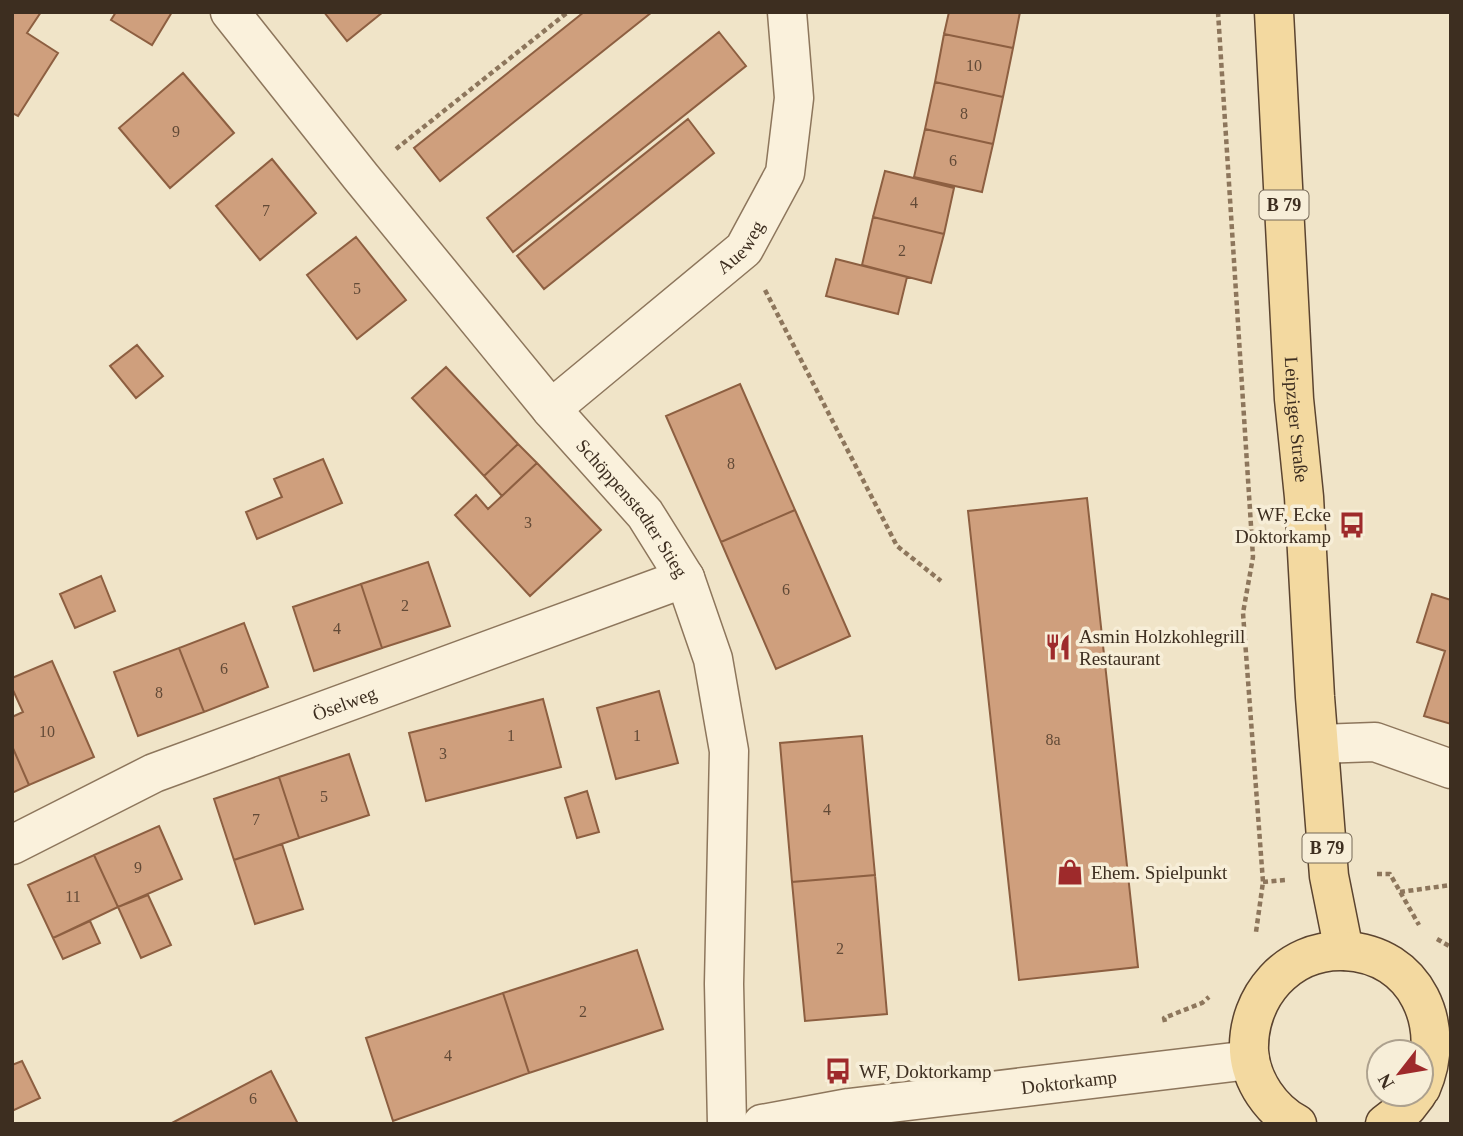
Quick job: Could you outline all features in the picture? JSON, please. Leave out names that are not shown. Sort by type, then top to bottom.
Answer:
[{"type":"main road","name":"Leipziger Straße","points":[[1274,12],[1294,399],[1304,497],[1319,744],[1329,876],[1344,951]]},
{"type":"main road","points":[[1297,1124],[1286,1118],[1270,1101],[1257,1082],[1250,1060],[1249,1033],[1256,1006],[1271,983],[1291,965],[1316,954],[1344,951],[1364,954],[1384,962],[1416,989],[1426,1008],[1441,1025],[1435,1044]]},
{"type":"main road","points":[[1385,1124],[1406,1108]]},
{"type":"street","name":"Schöppenstedter Stieg","points":[[230,12],[551,409],[645,514],[685,578],[713,659],[729,751],[724,984],[727,1124]]},
{"type":"street","name":"Aueweg","points":[[551,409],[744,249],[785,173],[794,98],[787,12]]},
{"type":"street","name":"Öselweg","points":[[12,845],[154,773],[685,578]]},
{"type":"street","points":[[1319,744],[1376,742],[1451,769]]},
{"type":"street","name":"Doktorkamp","points":[[762,1124],[849,1108],[1250,1060]]},
{"type":"path","points":[[361,177],[568,12]]},
{"type":"path","points":[[1218,12],[1253,558],[1243,612],[1263,882],[1258,929],[1253,940]]},
{"type":"path","points":[[744,249],[897,546],[941,581]]},
{"type":"path","points":[[1390,874],[1421,929]]},
{"type":"path","points":[[1399,892],[1451,885]]},
{"type":"path","points":[[1431,935],[1451,947]]},
{"type":"path","points":[[1173,1069],[1164,1018],[1202,1003],[1211,995]]},
{"type":"building","points":[[12,12],[41,12],[27,33],[58,53],[18,116],[12,113]]},
{"type":"building","points":[[116,12],[172,12],[152,45],[111,20]]},
{"type":"building","points":[[324,12],[383,12],[347,41]]},
{"type":"building","points":[[584,12],[652,12],[440,181],[414,148]]},
{"type":"building","points":[[949,12],[1020,12],[1013,48],[944,34]]},
{"type":"building","points":[[719,32],[746,66],[513,252],[487,218]]},
{"type":"building","points":[[944,34],[1013,48],[1003,97],[935,82]]},
{"type":"building","points":[[183,73],[234,133],[170,188],[119,128]]},
{"type":"building","points":[[935,82],[1003,97],[993,144],[925,129]]},
{"type":"building","points":[[688,119],[714,153],[544,289],[517,256]]},
{"type":"building","points":[[925,129],[993,144],[982,192],[914,177]]},
{"type":"building","points":[[272,159],[316,213],[260,260],[216,206]]},
{"type":"building","points":[[885,171],[954,188],[944,234],[873,217]]},
{"type":"building","points":[[873,217],[944,234],[931,283],[862,265]]},
{"type":"building","points":[[356,237],[406,300],[357,339],[307,275]]},
{"type":"building","points":[[836,259],[907,277],[898,314],[826,296]]},
{"type":"building","points":[[137,345],[163,376],[136,398],[110,366]]},
{"type":"building","points":[[446,367],[518,444],[484,476],[412,398]]},
{"type":"building","points":[[740,384],[795,510],[721,542],[666,416]]},
{"type":"building","points":[[518,444],[537,463],[502,496],[484,476]]},
{"type":"building","points":[[323,459],[342,503],[257,539],[246,512],[282,497],[274,479]]},
{"type":"building","points":[[537,463],[601,530],[530,596],[455,515],[476,495],[488,509]]},
{"type":"building","points":[[1087,498],[1138,967],[1019,980],[968,511]]},
{"type":"building","points":[[795,510],[850,636],[776,669],[721,542]]},
{"type":"building","points":[[428,562],[450,626],[382,648],[361,584]]},
{"type":"building","points":[[101,576],[115,611],[75,628],[60,594]]},
{"type":"building","points":[[361,584],[382,648],[314,671],[293,607]]},
{"type":"building","points":[[1432,594],[1451,600],[1451,724],[1424,716],[1445,651],[1417,642]]},
{"type":"building","points":[[244,623],[268,687],[204,712],[179,648]]},
{"type":"building","points":[[179,648],[204,712],[138,736],[114,672]]},
{"type":"building","points":[[52,661],[94,757],[29,785],[12,746],[12,717],[23,712],[12,688],[12,678]]},
{"type":"building","points":[[659,691],[678,763],[616,779],[597,708]]},
{"type":"building","points":[[543,699],[561,767],[426,801],[409,733]]},
{"type":"building","points":[[862,736],[875,875],[792,882],[780,743]]},
{"type":"building","points":[[12,746],[29,785],[12,793]]},
{"type":"building","points":[[349,754],[369,815],[299,838],[279,777]]},
{"type":"building","points":[[279,777],[299,838],[234,860],[214,799]]},
{"type":"building","points":[[587,791],[599,832],[577,838],[565,798]]},
{"type":"building","points":[[159,826],[182,879],[118,907],[94,855]]},
{"type":"building","points":[[282,844],[303,909],[255,924],[234,860]]},
{"type":"building","points":[[94,855],[118,907],[53,938],[28,885]]},
{"type":"building","points":[[875,875],[887,1014],[805,1021],[792,882]]},
{"type":"building","points":[[148,895],[171,945],[141,958],[118,907]]},
{"type":"building","points":[[90,921],[100,943],[63,959],[53,938]]},
{"type":"building","points":[[637,950],[663,1029],[529,1073],[503,993]]},
{"type":"building","points":[[503,993],[529,1073],[393,1121],[366,1038]]},
{"type":"building","points":[[22,1061],[40,1098],[12,1111],[12,1065]]},
{"type":"building","points":[[271,1071],[298,1124],[170,1124]]},
{"type":"place","name":"WF, Ecke Doktorkamp","points":[[1352,525]]},
{"type":"place","name":"Asmin Holzkohlegrill Restaurant","points":[[1058,647]]},
{"type":"place","name":"Ehem. Spielpunkt","points":[[1070,872]]},
{"type":"place","name":"WF, Doktorkamp","points":[[838,1071]]}]
